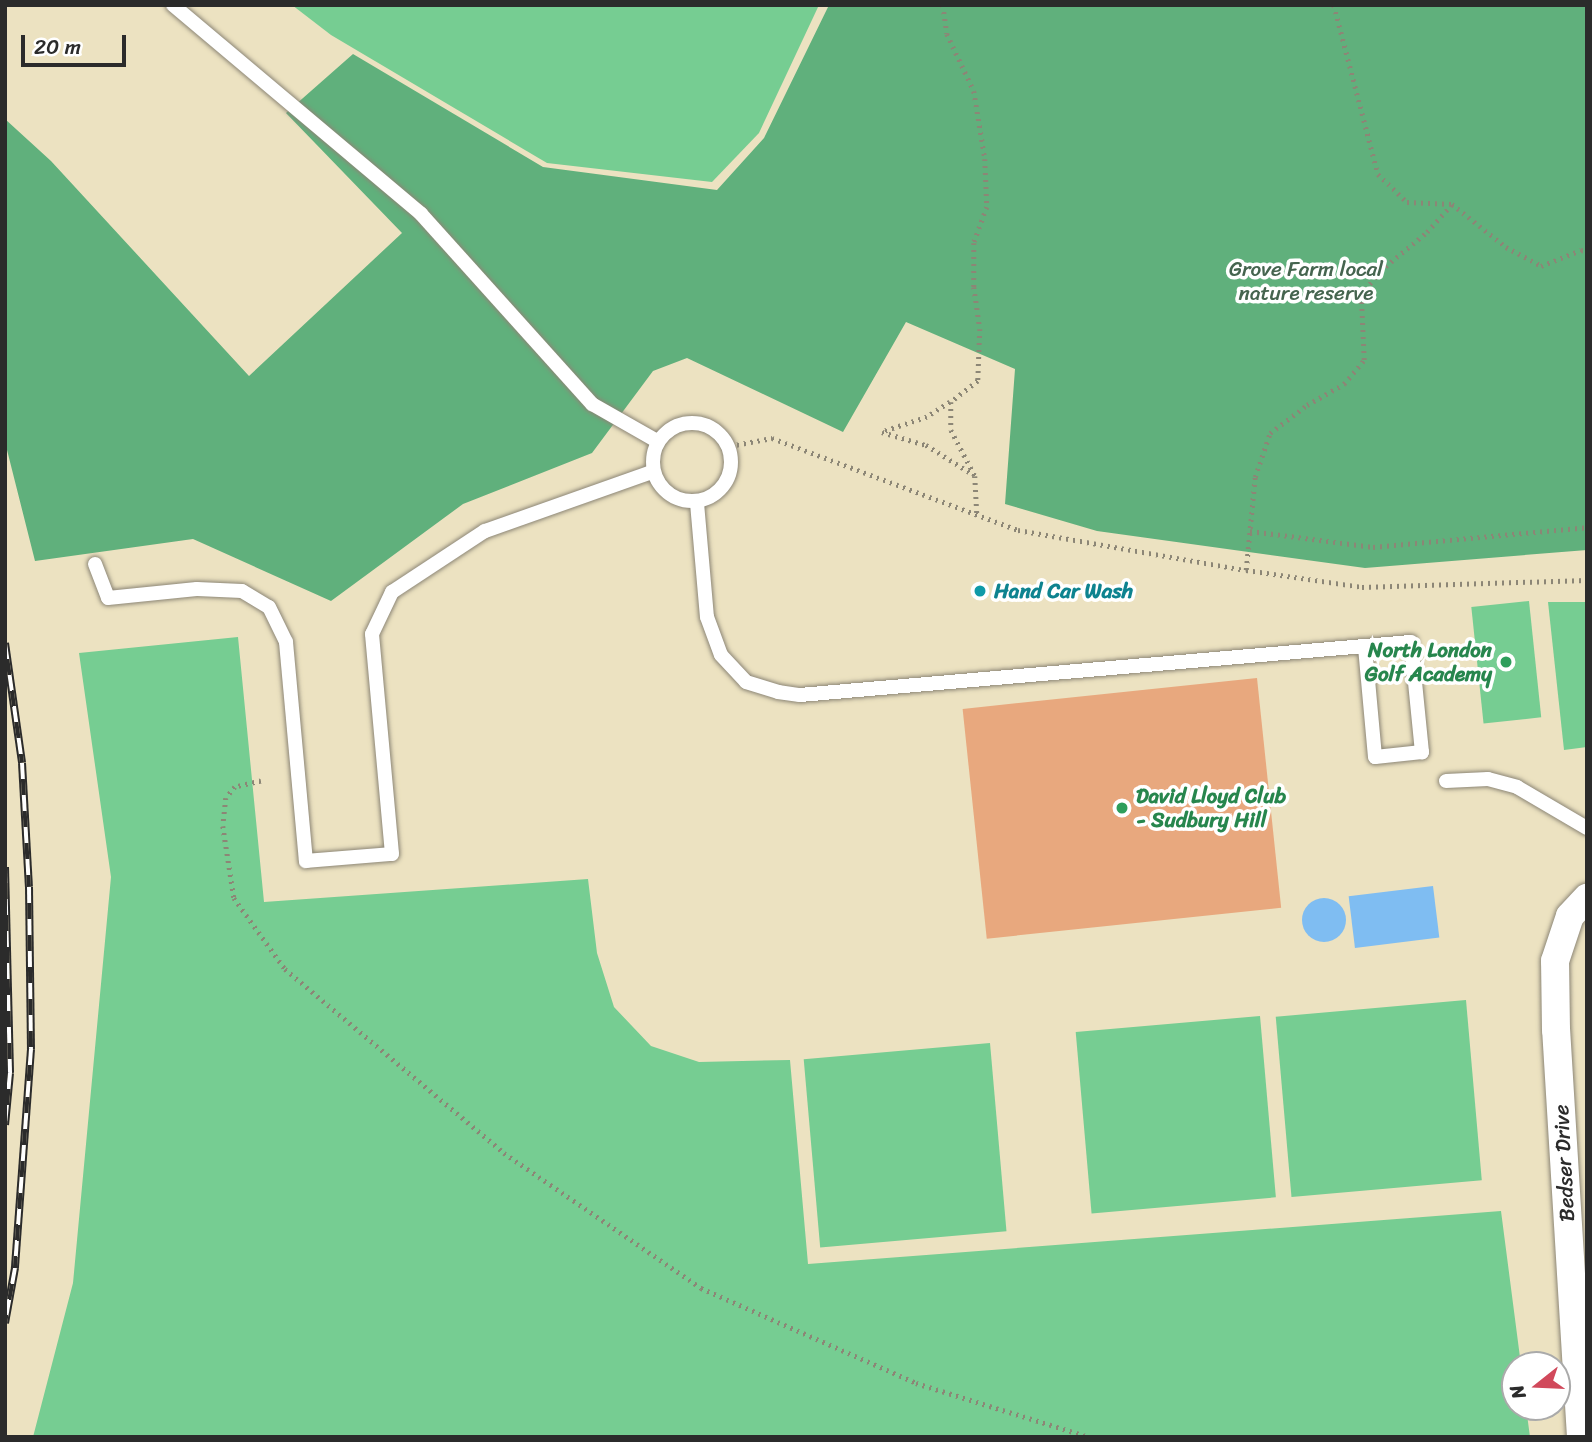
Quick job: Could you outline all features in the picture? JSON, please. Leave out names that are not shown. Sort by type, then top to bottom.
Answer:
[{"type":"street","name":"Bedser Drive","points":[[1581,1437],[1556,1030],[1555,961],[1570,916],[1587,898]]},
{"type":"lane","points":[[173,5],[421,214],[592,404],[657,441]]},
{"type":"lane","points":[[678,423],[707,424],[730,446],[732,474],[715,496],[698,503],[670,497],[652,472],[657,441],[678,423]]},
{"type":"lane","points":[[95,564],[108,598],[197,589],[242,591],[269,607],[286,642],[306,861],[392,854],[372,634],[392,592],[485,531],[652,472]]},
{"type":"lane","points":[[698,503],[707,617],[721,656],[746,682],[778,692],[800,695],[1411,642],[1422,752],[1375,757],[1365,646]]},
{"type":"lane","points":[[1447,782],[1488,779],[1517,787],[1587,828]]},
{"type":"path","points":[[943,5],[947,34],[974,91],[985,159],[987,206],[974,243],[974,287],[980,329],[978,381],[927,416],[882,432],[926,445],[975,476]]},
{"type":"path","points":[[1334,5],[1378,174],[1407,202],[1452,204],[1506,247],[1541,266],[1581,250],[1587,251]]},
{"type":"path","points":[[1246,570],[1255,477],[1270,433],[1307,405],[1344,384],[1364,360],[1361,295],[1380,271],[1427,232],[1452,204]]},
{"type":"path","points":[[951,402],[951,430],[975,476],[977,515]]},
{"type":"path","points":[[730,446],[772,439],[1018,530],[1246,570],[1362,587],[1587,580]]},
{"type":"path","points":[[1250,531],[1373,547],[1587,527]]},
{"type":"path","points":[[261,781],[235,787],[226,798],[223,826],[234,898],[285,969],[504,1153],[701,1288],[916,1383],[1089,1437]]},
{"type":"green space","points":[[292,5],[819,5],[759,133],[712,182],[547,163],[331,35]]},
{"type":"green space","name":"Grove Farm local nature reserve","points":[[829,5],[1587,5],[1587,550],[1365,568],[1097,531],[1005,504],[1015,369],[906,322],[843,432],[687,358],[653,371],[592,453],[463,504],[331,601],[193,539],[35,561],[5,442],[5,119],[51,161],[249,376],[402,233],[286,113],[353,54],[543,167],[717,190],[764,138]]},
{"type":"green space","name":"North London Golf Academy","points":[[1529,601],[1541,717],[1484,723],[1471,607]]},
{"type":"green space","points":[[1548,602],[1587,602],[1587,747],[1564,750]]},
{"type":"green space","points":[[238,637],[264,902],[588,879],[597,953],[614,1007],[651,1046],[699,1062],[790,1060],[808,1264],[1501,1211],[1519,1351],[1501,1351],[1501,1421],[1528,1421],[1530,1437],[33,1437],[73,1283],[111,877],[79,653]]},
{"type":"green space","points":[[1466,1000],[1482,1180],[1292,1197],[1276,1017]]},
{"type":"green space","points":[[1260,1016],[1276,1197],[1092,1213],[1076,1032]]},
{"type":"green space","points":[[990,1043],[1006,1231],[820,1248],[804,1059]]},
{"type":"water","points":[[1433,886],[1439,938],[1355,948],[1349,896]]},
{"type":"water","points":[[1324,898],[1339,905],[1346,920],[1339,935],[1324,942],[1309,935],[1302,920],[1309,905]]},
{"type":"building","name":"David Lloyd Club - Sudbury Hill","points":[[1257,678],[1281,908],[987,939],[963,709]]},
{"type":"railway","points":[[5,643],[22,763],[29,887],[31,1049],[15,1268],[5,1323]]},
{"type":"railway","points":[[5,867],[10,1073],[5,1125]]},
{"type":"place","name":"Hand Car Wash","points":[[980,591]]},
{"type":"place","name":"North London Golf Academy","points":[[1506,662]]},
{"type":"place","name":"David Lloyd Club - Sudbury Hill","points":[[1122,808]]}]
